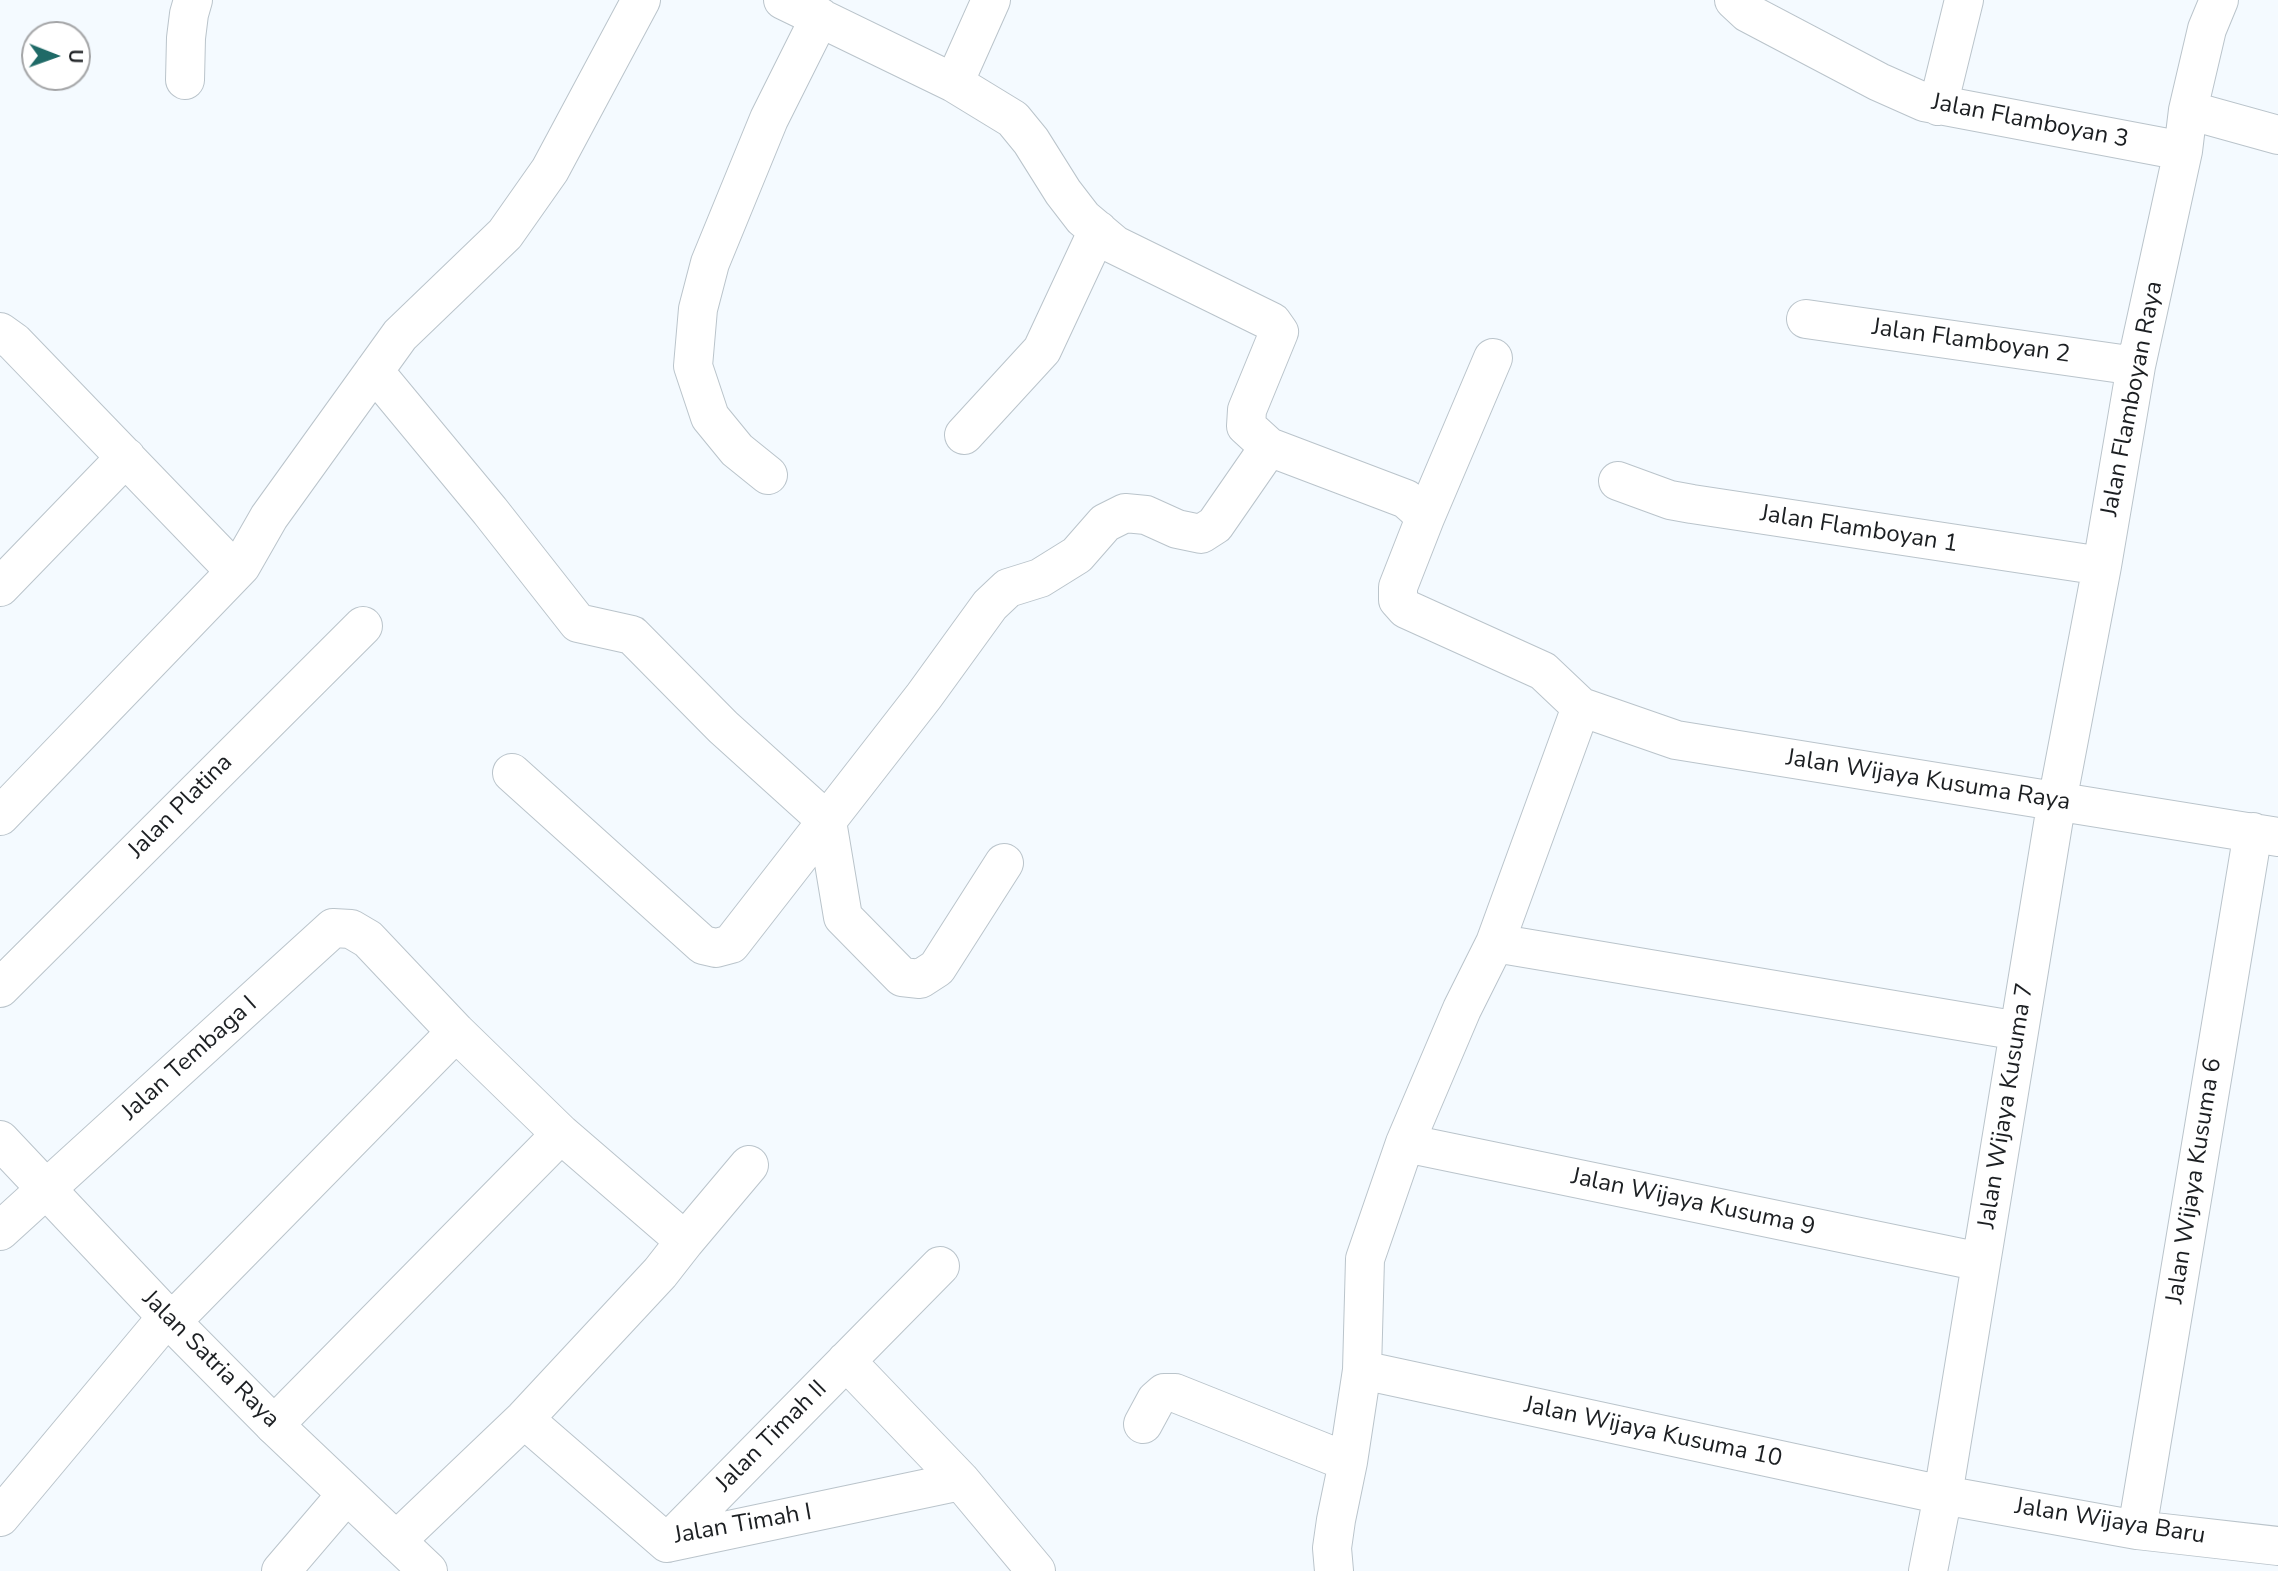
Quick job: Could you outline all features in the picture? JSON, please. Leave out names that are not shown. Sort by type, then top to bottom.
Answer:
[{"type":"street","points":[[186,80],[186,38],[193,0]]},
{"type":"street","points":[[0,816],[234,570],[241,566],[269,517],[400,335],[505,234],[550,170],[641,0]]},
{"type":"street","points":[[783,0],[954,83],[1013,119],[1083,218],[1115,245],[1272,321],[1279,332],[1247,410],[1245,426],[1269,447],[1406,499],[1425,518]]},
{"type":"street","points":[[954,83],[991,0]]},
{"type":"street","name":"Jalan Flamboyan 3","points":[[1734,0],[1748,13],[1879,82],[1938,106],[2183,151]]},
{"type":"street","points":[[1938,106],[1965,0]]},
{"type":"street","name":"Jalan Flamboyan Raya","points":[[2057,802],[2102,566],[2136,366],[2207,29],[2219,0]]},
{"type":"street","points":[[768,475],[737,450],[710,417],[692,366],[698,309],[710,263],[769,119],[820,18]]},
{"type":"street","points":[[2189,110],[2278,135]]},
{"type":"street","points":[[964,435],[1042,350],[1098,230]]},
{"type":"street","name":"Jalan Flamboyan 2","points":[[1806,319],[2136,366]]},
{"type":"street","points":[[5,343],[126,457],[234,570]]},
{"type":"street","points":[[1334,1571],[1334,1539],[1362,1370],[1365,1258],[1405,1143],[1462,1009],[1495,943],[1581,707],[1543,671],[1406,609],[1398,600],[1398,587],[1425,518],[1493,358]]},
{"type":"street","points":[[374,371],[578,622],[632,635],[723,727],[827,821],[844,917],[902,976],[920,979],[937,968],[1003,863]]},
{"type":"street","points":[[512,773],[703,945],[716,948],[730,944],[924,696],[990,605],[1008,588],[1040,578],[1077,555],[1105,523],[1125,513],[1146,515],[1177,529],[1201,534],[1215,524],[1269,447]]},
{"type":"street","points":[[0,587],[126,457]]},
{"type":"street","name":"Jalan Flamboyan 1","points":[[1618,481],[1670,500],[1692,504],[2102,566]]},
{"type":"street","name":"Jalan Platina","points":[[0,988],[363,626]]},
{"type":"street","name":"Jalan Wijaya Kusuma Raya","points":[[1581,707],[1676,740],[2266,835]]},
{"type":"street","name":"Jalan Wijaya Kusuma 7","points":[[1928,1571],[1944,1495],[2057,802]]},
{"type":"street","name":"Jalan Wijaya Kusuma 6","points":[[2137,1530],[2266,835]]},
{"type":"street","name":"Jalan Tembaga I","points":[[0,1231],[333,928],[351,929],[368,939],[456,1032]]},
{"type":"street","points":[[1495,943],[2019,1031]]},
{"type":"street","points":[[0,1517],[167,1317],[183,1310],[456,1032],[561,1134],[685,1241]]},
{"type":"street","points":[[274,1425],[561,1134]]},
{"type":"street","name":"Jalan Satria Raya","points":[[0,1140],[167,1317],[274,1425],[428,1571]]},
{"type":"street","name":"Jalan Wijaya Kusuma 9","points":[[1405,1143],[1981,1262]]},
{"type":"street","points":[[396,1541],[524,1419],[660,1273],[749,1165]]},
{"type":"street","name":"Jalan Timah II","points":[[667,1542],[940,1266]]},
{"type":"street","points":[[846,1361],[961,1481],[1036,1571]]},
{"type":"street","name":"Jalan Wijaya Kusuma 10","points":[[1362,1370],[1944,1495]]},
{"type":"street","points":[[1143,1424],[1156,1400],[1164,1393],[1175,1393],[1348,1462]]},
{"type":"street","name":"Jalan Timah I","points":[[524,1419],[667,1542],[961,1481]]},
{"type":"street","points":[[281,1571],[346,1495]]},
{"type":"street","name":"Jalan Wijaya Baru","points":[[1944,1495],[2137,1530],[2278,1546]]}]
